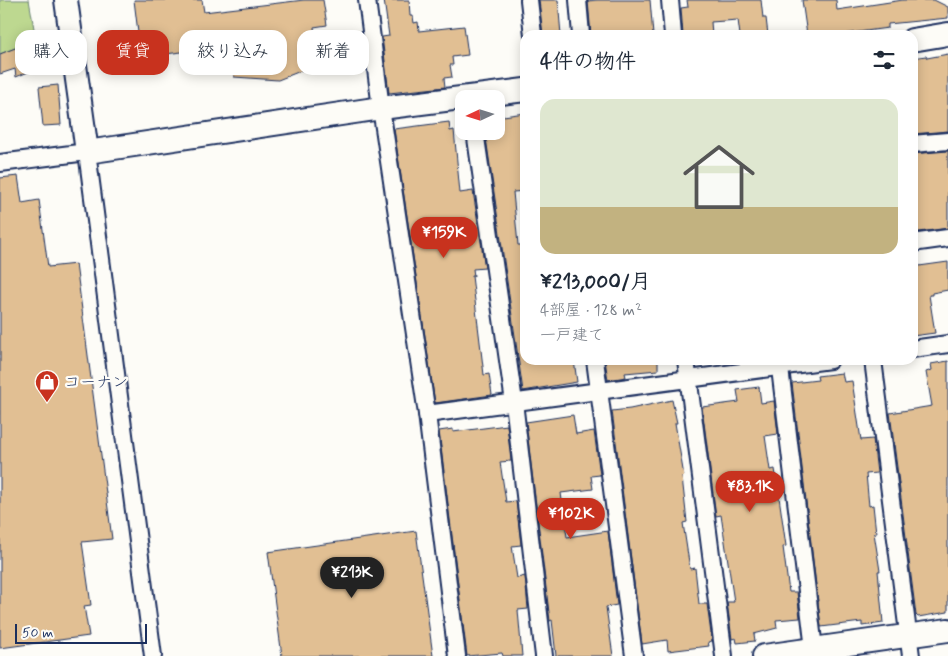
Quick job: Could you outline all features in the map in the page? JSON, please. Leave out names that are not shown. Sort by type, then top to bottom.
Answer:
[{"type":"street","points":[[66,0],[153,656]]},
{"type":"street","points":[[367,0],[381,108],[427,414],[457,656]]},
{"type":"street","points":[[529,0],[532,30]]},
{"type":"street","points":[[578,0],[581,30]]},
{"type":"street","points":[[670,0],[673,30]]},
{"type":"street","points":[[918,39],[948,34]]},
{"type":"street","points":[[505,93],[520,91]]},
{"type":"street","points":[[0,163],[87,152],[381,108],[455,100]]},
{"type":"street","points":[[476,140],[514,402],[544,656]]},
{"type":"street","points":[[918,144],[948,141]]},
{"type":"street","points":[[918,242],[948,238]]},
{"type":"street","points":[[918,348],[948,344]]},
{"type":"street","points":[[595,365],[634,656]]},
{"type":"street","points":[[687,365],[724,656]]},
{"type":"street","points":[[427,414],[689,379],[768,365]]},
{"type":"street","points":[[779,365],[814,649]]},
{"type":"street","points":[[874,365],[910,646]]},
{"type":"street","points":[[764,656],[814,649],[910,646],[948,630]]},
{"type":"green space","points":[[0,0],[29,0],[34,30],[15,30],[15,48],[0,54]]},
{"type":"building","points":[[134,0],[202,0],[204,12],[304,0],[323,0],[327,25],[314,27],[314,30],[297,30],[297,72],[278,80],[234,77],[234,75],[287,75],[287,30],[179,30],[179,52],[169,54],[169,30],[138,30]]},
{"type":"building","points":[[384,0],[409,0],[410,16],[413,16],[414,23],[418,22],[419,31],[464,26],[468,55],[452,57],[453,65],[450,65],[452,77],[444,78],[445,87],[389,93],[382,37],[389,36]]},
{"type":"building","points":[[539,0],[558,0],[561,30],[542,30]]},
{"type":"building","points":[[650,0],[653,30],[591,30],[588,1]]},
{"type":"building","points":[[687,0],[761,0],[763,18],[766,18],[767,30],[739,30],[738,20],[711,22],[712,30],[683,30],[681,8],[688,7]]},
{"type":"building","points":[[802,0],[836,0],[837,10],[903,0],[934,0],[948,7],[948,18],[888,24],[888,28],[873,30],[806,30]]},
{"type":"building","points":[[15,48],[15,69],[0,74],[0,54]]},
{"type":"building","points":[[948,54],[948,131],[918,134],[918,57],[926,56],[927,58]]},
{"type":"building","points":[[58,85],[61,125],[43,126],[39,87]]},
{"type":"building","points":[[520,114],[520,191],[513,192],[518,245],[520,245],[520,365],[575,365],[577,382],[523,391],[486,140],[505,140],[505,116]]},
{"type":"building","points":[[449,122],[450,131],[454,130],[460,193],[473,191],[485,268],[473,269],[474,276],[472,276],[484,375],[489,374],[492,395],[435,403],[394,129]]},
{"type":"building","points":[[948,151],[948,228],[918,232],[918,154]]},
{"type":"building","name":"コーナン","points":[[18,176],[22,203],[39,200],[48,267],[76,264],[112,539],[82,542],[91,605],[84,606],[89,636],[0,648],[0,178]]},
{"type":"building","points":[[948,262],[948,290],[929,295],[935,333],[918,335],[918,266]]},
{"type":"building","points":[[948,361],[948,612],[918,617],[916,615],[890,413],[932,406],[926,372],[932,370],[931,364]]},
{"type":"building","points":[[606,365],[658,365],[658,370],[625,373],[626,377],[608,380]]},
{"type":"building","points":[[842,373],[844,382],[852,381],[861,440],[873,439],[877,473],[866,474],[869,506],[873,505],[883,623],[862,626],[862,622],[821,627],[792,383],[818,380],[817,376]]},
{"type":"building","points":[[759,387],[761,403],[774,401],[778,434],[765,436],[770,470],[775,469],[786,546],[783,547],[789,592],[797,592],[800,618],[776,620],[777,628],[754,634],[755,641],[737,643],[736,638],[732,639],[727,602],[734,602],[721,515],[716,516],[702,407],[739,402],[737,390]]},
{"type":"building","points":[[672,400],[684,476],[682,477],[687,522],[683,523],[690,569],[695,568],[699,604],[707,604],[712,641],[708,642],[709,646],[668,651],[667,640],[642,644],[612,411]]},
{"type":"building","points":[[573,415],[576,434],[594,431],[600,475],[591,476],[593,489],[561,493],[567,537],[608,531],[617,605],[606,607],[613,656],[556,656],[552,620],[550,621],[526,422]]},
{"type":"building","points":[[507,425],[511,461],[500,462],[506,502],[516,501],[521,545],[512,546],[517,578],[525,576],[528,609],[518,610],[522,656],[503,656],[502,653],[467,656],[439,431],[453,429],[453,432]]},
{"type":"building","points":[[416,531],[433,656],[282,656],[268,552]]},
{"type":"place","name":"コーナン","points":[[47,403]]}]
